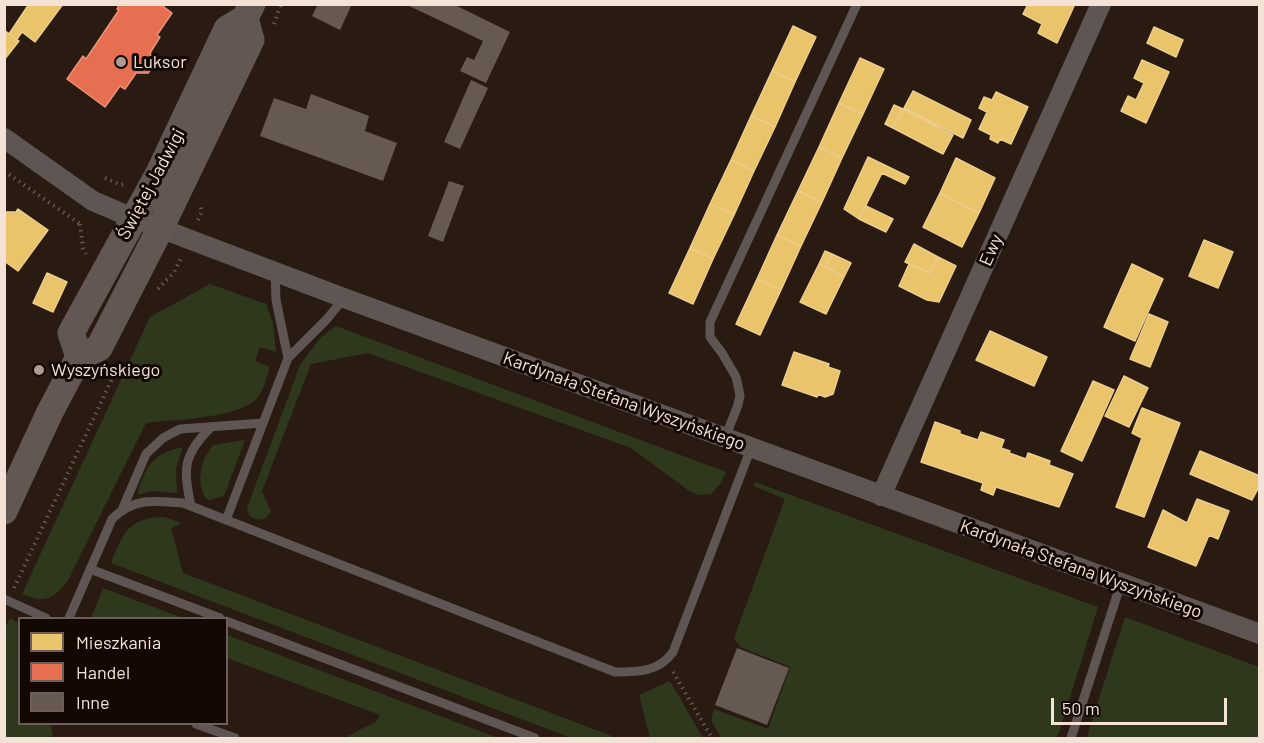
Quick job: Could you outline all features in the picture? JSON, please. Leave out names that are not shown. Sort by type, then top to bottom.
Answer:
[{"type":"main road","name":"Świętej Jadwigi","points":[[79,357],[71,333],[159,173],[227,29],[249,11]]},
{"type":"main road","name":"Świętej Jadwigi","points":[[4,511],[49,414],[79,357],[99,348],[160,229],[251,40],[249,11]]},
{"type":"street","name":"Ewy","points":[[881,496],[1101,4]]},
{"type":"street","name":"Kardynała Stefana Wyszyńskiego","points":[[4,138],[93,201],[160,229],[1260,634]]},
{"type":"lane","points":[[725,438],[740,394],[736,377],[710,337],[710,322],[857,4]]},
{"type":"lane","points":[[275,273],[276,300],[288,358]]},
{"type":"lane","points":[[226,520],[288,358],[327,319],[344,298]]},
{"type":"lane","points":[[122,510],[147,454],[163,438],[180,429],[263,423]]},
{"type":"lane","points":[[191,506],[185,471],[189,455],[195,443],[211,427]]},
{"type":"lane","points":[[69,617],[112,519],[122,510],[145,501],[183,503],[615,672],[650,670],[667,661],[673,652],[751,448]]},
{"type":"lane","points":[[90,569],[217,617]]},
{"type":"lane","points":[[1071,738],[1121,583]]},
{"type":"lane","points":[[6,600],[44,617]]},
{"type":"lane","points":[[228,622],[535,738]]},
{"type":"lane","points":[[201,725],[234,738]]},
{"type":"path","points":[[4,171],[80,224]]},
{"type":"path","points":[[84,215],[80,224],[83,248],[89,258]]},
{"type":"path","points":[[155,291],[162,286],[180,262]]},
{"type":"path","points":[[6,600],[123,355]]},
{"type":"path","points":[[667,661],[712,738]]},
{"type":"green space","points":[[210,284],[266,304],[273,323],[276,352],[260,347],[255,361],[270,367],[260,394],[249,404],[222,414],[146,423],[68,580],[58,592],[48,598],[37,599],[22,594],[150,317]]},
{"type":"green space","points":[[336,326],[726,472],[721,483],[711,494],[699,495],[688,490],[631,448],[368,353],[311,364],[262,491],[271,512],[265,519],[253,518],[247,508],[300,365],[321,337]]},
{"type":"green space","points":[[245,440],[224,496],[209,500],[205,498],[200,477],[201,470],[205,457],[213,445]]},
{"type":"green space","points":[[183,447],[176,468],[177,493],[153,491],[137,495],[147,469],[157,457]]},
{"type":"green space","points":[[755,482],[1098,607],[1059,733],[1055,738],[721,738],[711,720],[714,709],[768,729],[790,667],[740,647],[734,638],[785,499],[754,486]]},
{"type":"green space","points":[[164,517],[181,524],[171,528],[183,573],[617,738],[571,738],[111,563],[128,529],[142,520]]},
{"type":"green space","points":[[103,588],[180,617],[91,617]]},
{"type":"green space","points":[[1125,617],[1259,667],[1259,738],[1088,738]]},
{"type":"green space","points":[[10,618],[18,622],[18,725],[51,725],[53,738],[5,738],[4,630]]},
{"type":"green space","points":[[228,635],[498,738],[344,738],[377,721],[380,715],[228,658]]},
{"type":"green space","points":[[670,681],[703,738],[650,738],[639,695]]},
{"type":"building: Mieszkania","points":[[29,4],[63,4],[35,42],[22,32],[17,39],[9,34]]},
{"type":"building: Mieszkania","points":[[1028,4],[1075,4],[1057,43],[1038,33],[1042,24],[1023,14]]},
{"type":"building: Mieszkania","points":[[793,26],[816,37],[795,82],[772,71]]},
{"type":"building: Mieszkania","points":[[1154,27],[1183,40],[1176,57],[1147,43]]},
{"type":"building: Mieszkania","points":[[4,30],[19,41],[4,60]]},
{"type":"building: Mieszkania","points":[[860,58],[884,69],[863,114],[839,103]]},
{"type":"building: Mieszkania","points":[[1142,60],[1169,72],[1146,123],[1121,111],[1128,96],[1136,100],[1144,83],[1134,78]]},
{"type":"building: Mieszkania","points":[[772,71],[795,82],[775,127],[751,116]]},
{"type":"building: Mieszkania","points":[[913,91],[971,120],[963,138],[904,108]]},
{"type":"building: Mieszkania","points":[[996,92],[1028,107],[1011,144],[1000,139],[998,143],[990,139],[991,135],[979,129],[987,112],[979,108],[984,97],[992,100]]},
{"type":"building: Mieszkania","points":[[839,103],[863,114],[842,158],[819,147]]},
{"type":"building: Mieszkania","points":[[894,105],[903,109],[893,128],[885,124]]},
{"type":"building: Mieszkania","points":[[903,109],[953,135],[943,154],[893,128]]},
{"type":"building: Mieszkania","points":[[751,116],[775,127],[754,171],[731,160]]},
{"type":"building: Mieszkania","points":[[819,147],[842,158],[822,202],[798,191]]},
{"type":"building: Mieszkania","points":[[868,157],[909,177],[905,184],[882,173],[859,219],[844,209]]},
{"type":"building: Mieszkania","points":[[956,158],[995,178],[979,213],[940,193]]},
{"type":"building: Mieszkania","points":[[731,160],[754,171],[734,215],[710,204]]},
{"type":"building: Mieszkania","points":[[798,191],[822,202],[801,246],[777,235]]},
{"type":"building: Mieszkania","points":[[940,193],[979,213],[962,247],[923,227]]},
{"type":"building: Mieszkania","points":[[710,204],[734,215],[713,259],[690,248]]},
{"type":"building: Mieszkania","points":[[866,206],[893,219],[886,232],[859,219]]},
{"type":"building: Mieszkania","points":[[18,209],[48,230],[18,271],[4,261],[4,212],[16,212]]},
{"type":"building: Mieszkania","points":[[777,235],[801,246],[781,290],[757,279]]},
{"type":"building: Mieszkania","points":[[1204,240],[1233,252],[1218,288],[1189,276]]},
{"type":"building: Mieszkania","points":[[914,244],[938,257],[930,273],[905,262]]},
{"type":"building: Mieszkania","points":[[690,248],[713,259],[693,304],[669,293]]},
{"type":"building: Mieszkania","points":[[825,251],[832,254],[825,267],[819,264]]},
{"type":"building: Mieszkania","points":[[832,254],[851,263],[844,277],[825,267]]},
{"type":"building: Mieszkania","points":[[938,257],[956,266],[939,302],[927,300],[899,286],[909,264],[930,273]]},
{"type":"building: Mieszkania","points":[[819,264],[844,277],[826,314],[800,302]]},
{"type":"building: Mieszkania","points":[[1132,264],[1163,279],[1135,341],[1104,327]]},
{"type":"building: Mieszkania","points":[[47,273],[67,282],[53,312],[33,303]]},
{"type":"building: Mieszkania","points":[[757,279],[781,290],[760,335],[736,324]]},
{"type":"building: Mieszkania","points":[[1149,314],[1168,322],[1150,367],[1130,359]]},
{"type":"building: Mieszkania","points":[[990,331],[1047,357],[1034,386],[976,360]]},
{"type":"building: Mieszkania","points":[[794,352],[829,364],[828,367],[840,371],[833,394],[825,397],[818,394],[817,397],[782,385]]},
{"type":"building: Mieszkania","points":[[1124,376],[1148,388],[1129,427],[1105,416]]},
{"type":"building: Mieszkania","points":[[1093,381],[1114,390],[1082,461],[1061,451]]},
{"type":"building: Mieszkania","points":[[1142,408],[1180,423],[1144,517],[1116,507],[1142,438],[1132,433]]},
{"type":"building: Mieszkania","points":[[935,422],[978,440],[981,432],[1004,440],[1001,448],[1010,451],[1009,453],[1026,459],[1028,453],[1050,461],[1049,465],[1073,474],[1059,507],[996,487],[993,495],[981,490],[983,483],[921,462]]},
{"type":"building: Mieszkania","points":[[1200,451],[1260,476],[1260,485],[1252,500],[1190,474]]},
{"type":"building: Mieszkania","points":[[1197,499],[1229,511],[1218,539],[1209,535],[1196,566],[1148,547],[1163,510],[1187,523]]},
{"type":"building: Handel","points":[[120,4],[160,4],[172,13],[157,35],[160,37],[150,53],[153,58],[153,67],[148,73],[136,73],[125,89],[120,86],[105,107],[67,79],[83,56],[86,59],[119,10],[117,9]]},
{"type":"building: Inne","points":[[318,4],[352,4],[340,30],[312,16]]},
{"type":"building: Inne","points":[[405,4],[453,4],[510,32],[486,83],[460,71],[467,57],[474,60],[483,41]]},
{"type":"building: Inne","points":[[471,80],[488,88],[460,149],[444,142]]},
{"type":"building: Inne","points":[[311,94],[369,116],[365,131],[397,143],[383,181],[260,136],[274,98],[306,109]]},
{"type":"building: Inne","points":[[449,181],[464,186],[443,242],[428,236]]},
{"type":"building: Inne","points":[[737,648],[789,668],[767,725],[715,705]]},
{"type":"place","name":"Luksor","points":[[121,62]]},
{"type":"place","name":"Wyszyńskiego","points":[[39,370]]}]
